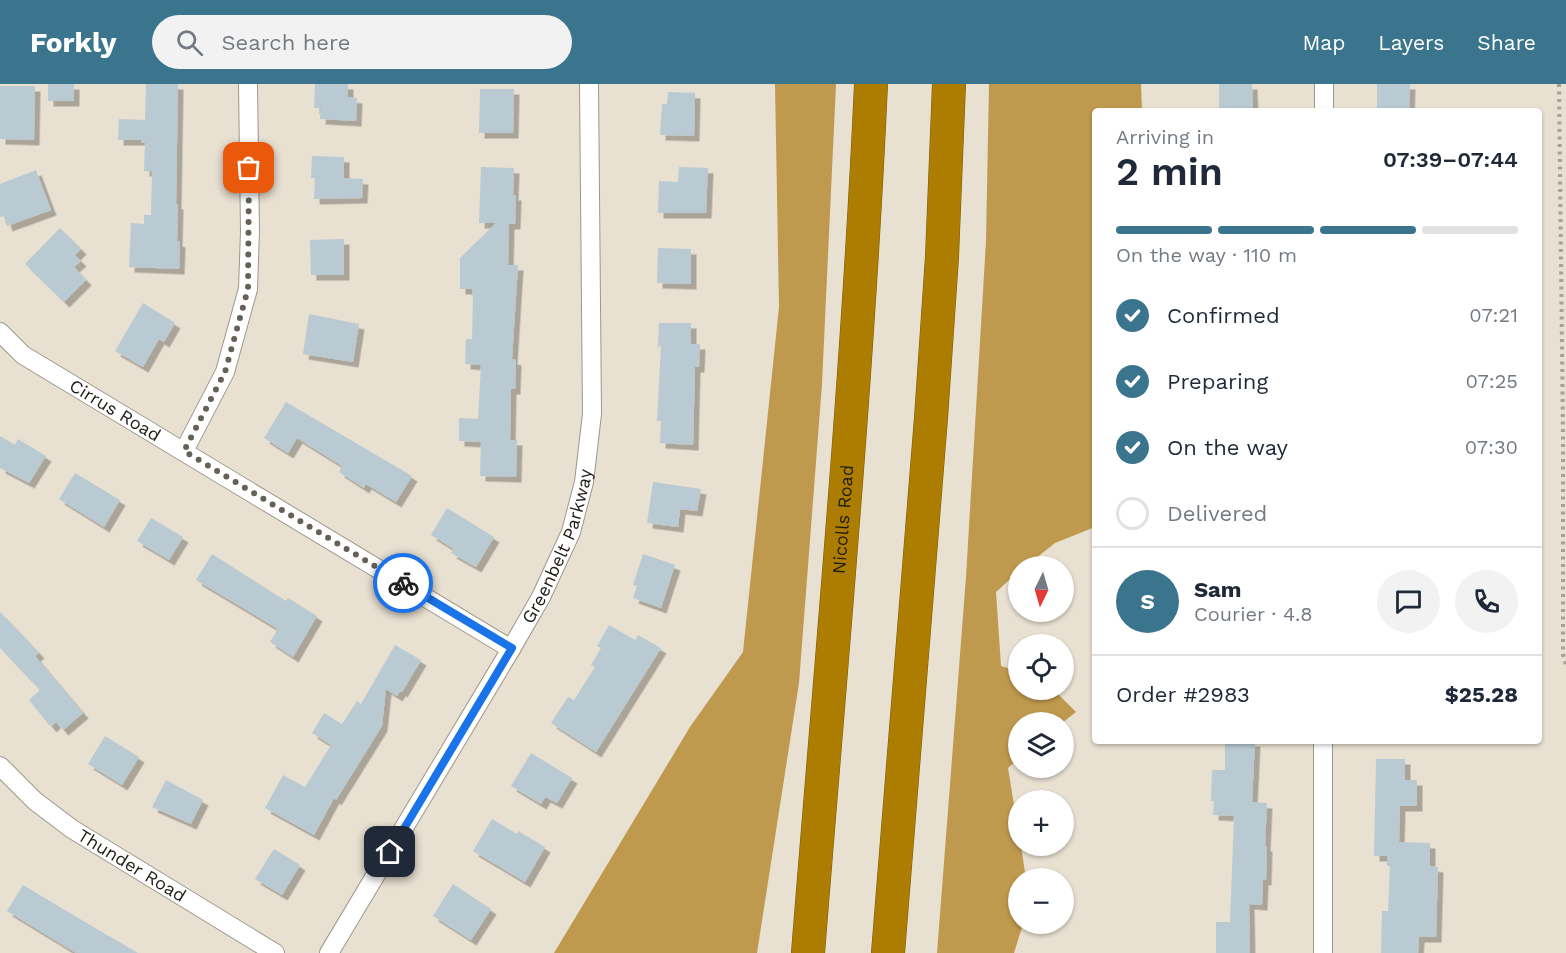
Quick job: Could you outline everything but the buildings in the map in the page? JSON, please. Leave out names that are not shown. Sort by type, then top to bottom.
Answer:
[{"type":"highway","name":"Nicolls Road","points":[[808,953],[854,391],[871,84]]},
{"type":"highway","points":[[888,953],[931,417],[942,257],[949,84]]},
{"type":"highway","points":[[790,953],[798,863],[825,739]]},
{"type":"street","points":[[184,451],[225,372],[248,289],[250,231],[248,84]]},
{"type":"street","name":"Greenbelt Parkway","points":[[329,953],[512,648],[541,597],[571,532],[584,482],[592,414],[589,84]]},
{"type":"street","points":[[1324,84],[1324,108]]},
{"type":"street","name":"Cirrus Road","points":[[0,332],[23,355],[512,648]]},
{"type":"street","points":[[1323,744],[1323,953]]},
{"type":"street","name":"Thunder Road","points":[[0,766],[36,801],[72,830],[275,953]]},
{"type":"path","points":[[1559,84],[1563,654],[1566,665]]},
{"type":"shaded area","points":[[775,84],[836,84],[822,384],[799,683],[757,953],[554,953],[690,727],[743,652],[779,307]]},
{"type":"shaded area","points":[[989,84],[1141,84],[1142,108],[1092,108],[1092,528],[1055,543],[1039,556],[1008,556],[1008,581],[996,592],[1001,666],[1008,668],[1008,700],[1064,700],[1076,712],[1008,712],[1008,778],[1012,790],[1008,790],[1008,856],[1023,856],[1024,868],[1008,868],[1008,934],[1020,934],[1014,953],[937,953],[966,577],[986,241]]},
{"type":"way so far","points":[[249,168],[248,289],[225,372],[184,451],[403,583]]},
{"type":"route","points":[[390,852],[512,648],[403,583]]}]
